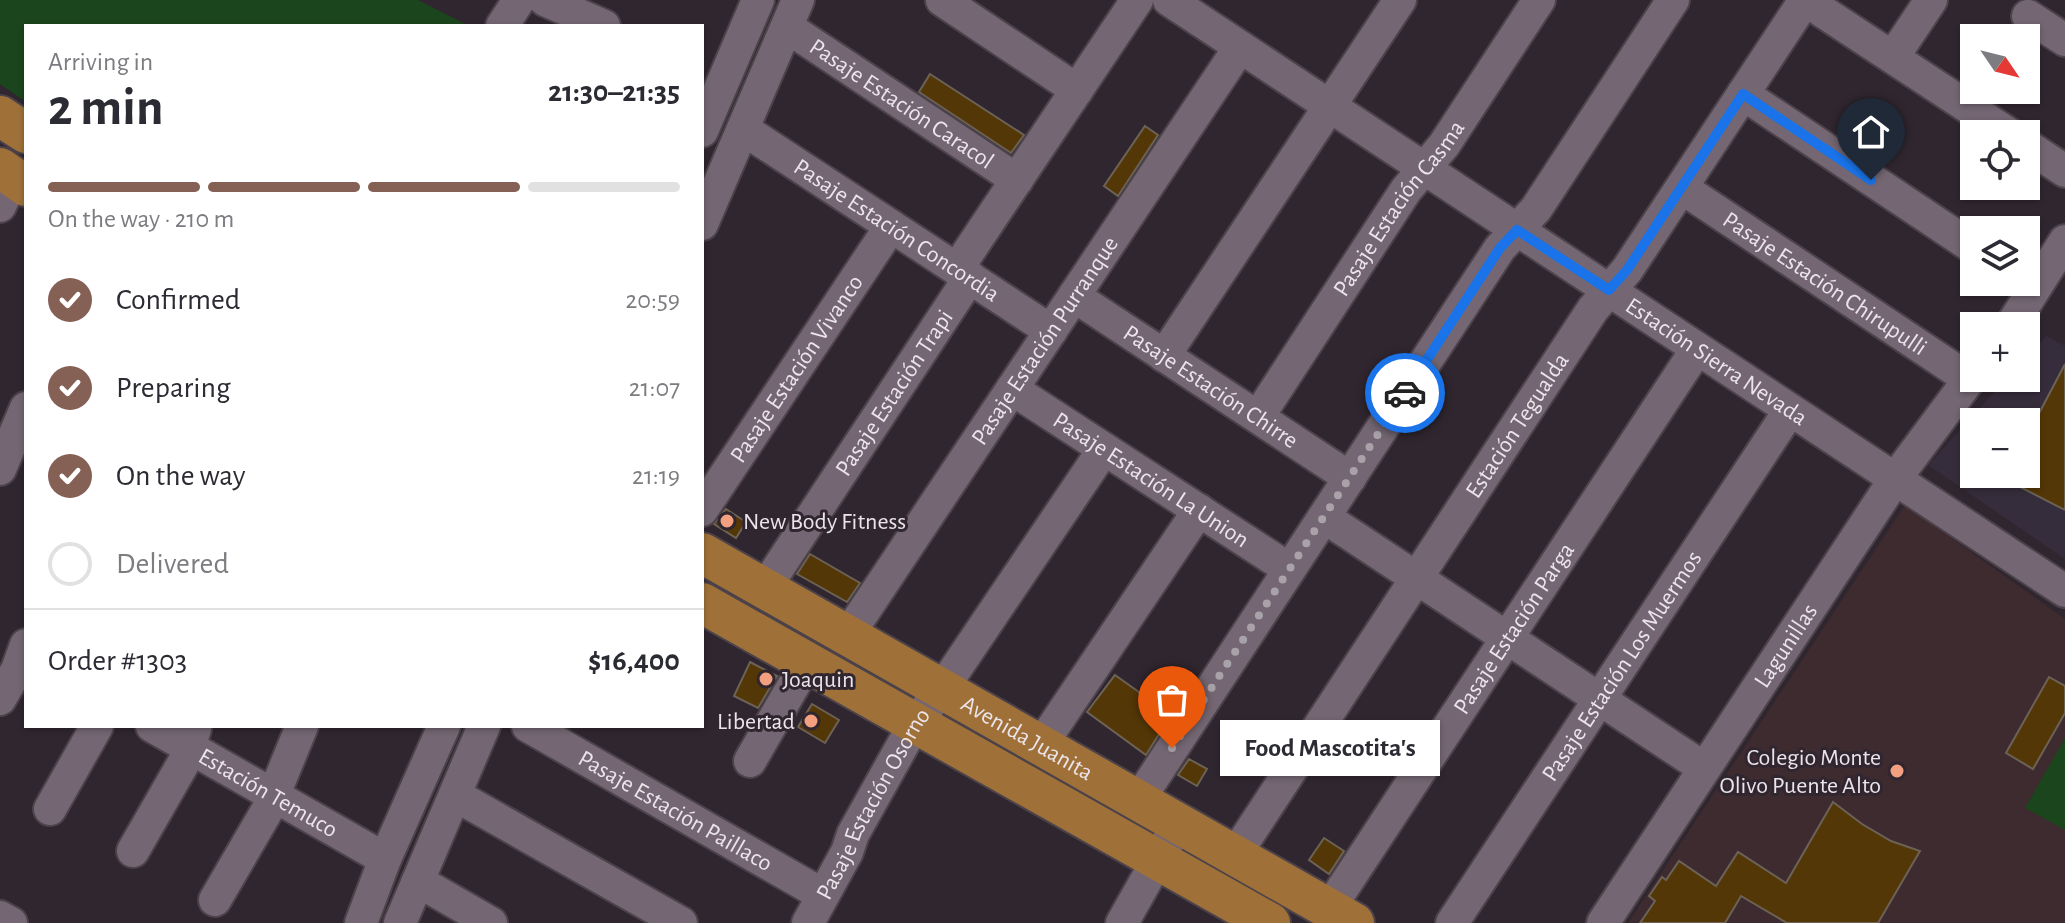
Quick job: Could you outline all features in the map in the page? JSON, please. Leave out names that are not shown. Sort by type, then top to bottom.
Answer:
[{"type":"main road","points":[[0,116],[24,132]]},
{"type":"main road","name":"Avenida Juanita","points":[[704,554],[1341,916]]},
{"type":"main road","name":"Avenida Juanita","points":[[704,610],[807,662],[1270,923]]},
{"type":"street","points":[[503,24],[519,0]]},
{"type":"street","points":[[545,0],[599,24]]},
{"type":"street","points":[[704,121],[713,74],[758,0]]},
{"type":"street","points":[[942,0],[1077,90]]},
{"type":"street","name":"Pasaje Estación Trapi","points":[[765,588],[963,273],[1017,180],[1137,0]]},
{"type":"street","name":"Estación Sierra Nevada","points":[[1169,0],[2065,591]]},
{"type":"street","points":[[1164,356],[1400,0]]},
{"type":"street","name":"Pasaje Estación Casma","points":[[1258,417],[1406,190],[1444,145],[1539,0]]},
{"type":"street","points":[[1138,801],[1500,248],[1536,209],[1673,0]]},
{"type":"street","points":[[1805,0],[1988,120]]},
{"type":"street","name":"Estación Tegualda","points":[[1235,855],[1593,309],[1627,270],[1805,0]]},
{"type":"street","points":[[1893,57],[1931,0]]},
{"type":"street","points":[[704,219],[793,14]]},
{"type":"street","name":"Pasaje Estación Caracol","points":[[793,14],[1017,180]]},
{"type":"street","points":[[2028,16],[2065,40]]},
{"type":"street","name":"Pasaje Estación Purranque","points":[[848,635],[1240,47]]},
{"type":"street","points":[[1743,94],[1960,239]]},
{"type":"street","name":"Pasaje Estación Concordia","points":[[743,129],[1051,331]]},
{"type":"street","points":[[2040,154],[2065,171]]},
{"type":"street","name":"Pasaje Estación Chirupulli","points":[[1682,188],[1960,368]]},
{"type":"street","name":"Pasaje Estación Vivanco","points":[[704,507],[891,226]]},
{"type":"street","points":[[2040,273],[2065,241]]},
{"type":"street","name":"Pasaje Estación Chirre","points":[[1074,296],[1350,478]]},
{"type":"street","name":"Pasaje Estación Parga","points":[[1341,916],[1507,638],[1697,349]]},
{"type":"street","name":"Pasaje Estación La Union","points":[[1012,389],[1289,569]]},
{"type":"street","name":"Lagunillas","points":[[1603,923],[1895,479],[1960,392]]},
{"type":"street","name":"Pasaje Estación Los Muermos","points":[[1452,923],[1790,410]]},
{"type":"street","points":[[0,469],[24,413]]},
{"type":"street","name":"Pasaje Estación Osorno","points":[[808,923],[915,723],[942,689],[1104,449]]},
{"type":"street","points":[[1041,745],[1199,510]]},
{"type":"street","points":[[1324,517],[1704,768]]},
{"type":"street","points":[[0,699],[17,670],[19,647]]},
{"type":"street","points":[[750,761],[807,662]]},
{"type":"street","points":[[50,809],[96,728]]},
{"type":"street","name":"Estación Temuco","points":[[159,728],[192,737],[273,795],[385,859]]},
{"type":"street","points":[[215,900],[268,809],[301,728]]},
{"type":"street","points":[[361,923],[385,859],[443,728]]},
{"type":"street","points":[[400,923],[483,728]]},
{"type":"street","name":"Pasaje Estación Paillaco","points":[[531,728],[823,895]]},
{"type":"street","points":[[133,851],[184,762],[192,737]]},
{"type":"street","points":[[455,795],[681,923]]},
{"type":"street","points":[[1122,923],[1178,823]]},
{"type":"street","points":[[418,881],[491,923]]},
{"type":"shaded area","points":[[2046,336],[2065,346],[2065,559],[1962,488],[2040,488],[2040,408],[1980,408],[1994,392],[2040,392],[2040,343]]},
{"type":"shaded area","points":[[1960,430],[1960,487],[1928,465]]},
{"type":"shaded area","name":"Colegio Monte Olivo Puente Alto","points":[[1905,505],[2065,619],[2065,923],[1628,923]]},
{"type":"green space","points":[[0,0],[418,0],[465,24],[24,24],[24,101],[0,84]]},
{"type":"green space","points":[[2065,738],[2065,830],[2025,808]]},
{"type":"building","points":[[930,74],[1024,135],[1011,153],[919,92]]},
{"type":"building","points":[[1145,126],[1158,135],[1118,196],[1104,186]]},
{"type":"building","points":[[2065,364],[2065,510],[2022,488],[2040,488],[2040,411]]},
{"type":"building","name":"New Body Fitness","points":[[726,509],[746,522],[736,538],[714,524]]},
{"type":"building","points":[[810,554],[860,583],[847,602],[797,574]]},
{"type":"building","points":[[750,662],[777,676],[758,708],[734,696]]},
{"type":"building","points":[[1115,675],[1171,715],[1146,755],[1087,712]]},
{"type":"building","points":[[2049,677],[2065,686],[2065,713],[2033,769],[2006,753]]},
{"type":"building","points":[[812,704],[839,720],[825,743],[798,727]]},
{"type":"building","points":[[1189,759],[1207,769],[1197,786],[1178,775]]},
{"type":"building","points":[[1833,802],[1891,841],[1920,851],[1878,923],[1787,923],[1741,896],[1725,923],[1640,923],[1655,901],[1649,896],[1662,877],[1666,880],[1679,861],[1716,886],[1738,852],[1786,883]]},
{"type":"building","points":[[1324,838],[1344,851],[1329,874],[1309,860]]},
{"type":"way so far","points":[[1172,748],[1405,393]]},
{"type":"place","name":"New Body Fitness","points":[[727,521]]},
{"type":"place","name":"Joaquin","points":[[766,679]]},
{"type":"place","name":"Libertad","points":[[811,721]]},
{"type":"place","name":"Food Mascotita's","points":[[1172,748]]},
{"type":"place","name":"Colegio Monte Olivo Puente Alto","points":[[1897,771]]},
{"type":"route","points":[[1405,393],[1500,248],[1517,230],[1609,290],[1627,270],[1743,94],[1871,180]]}]
